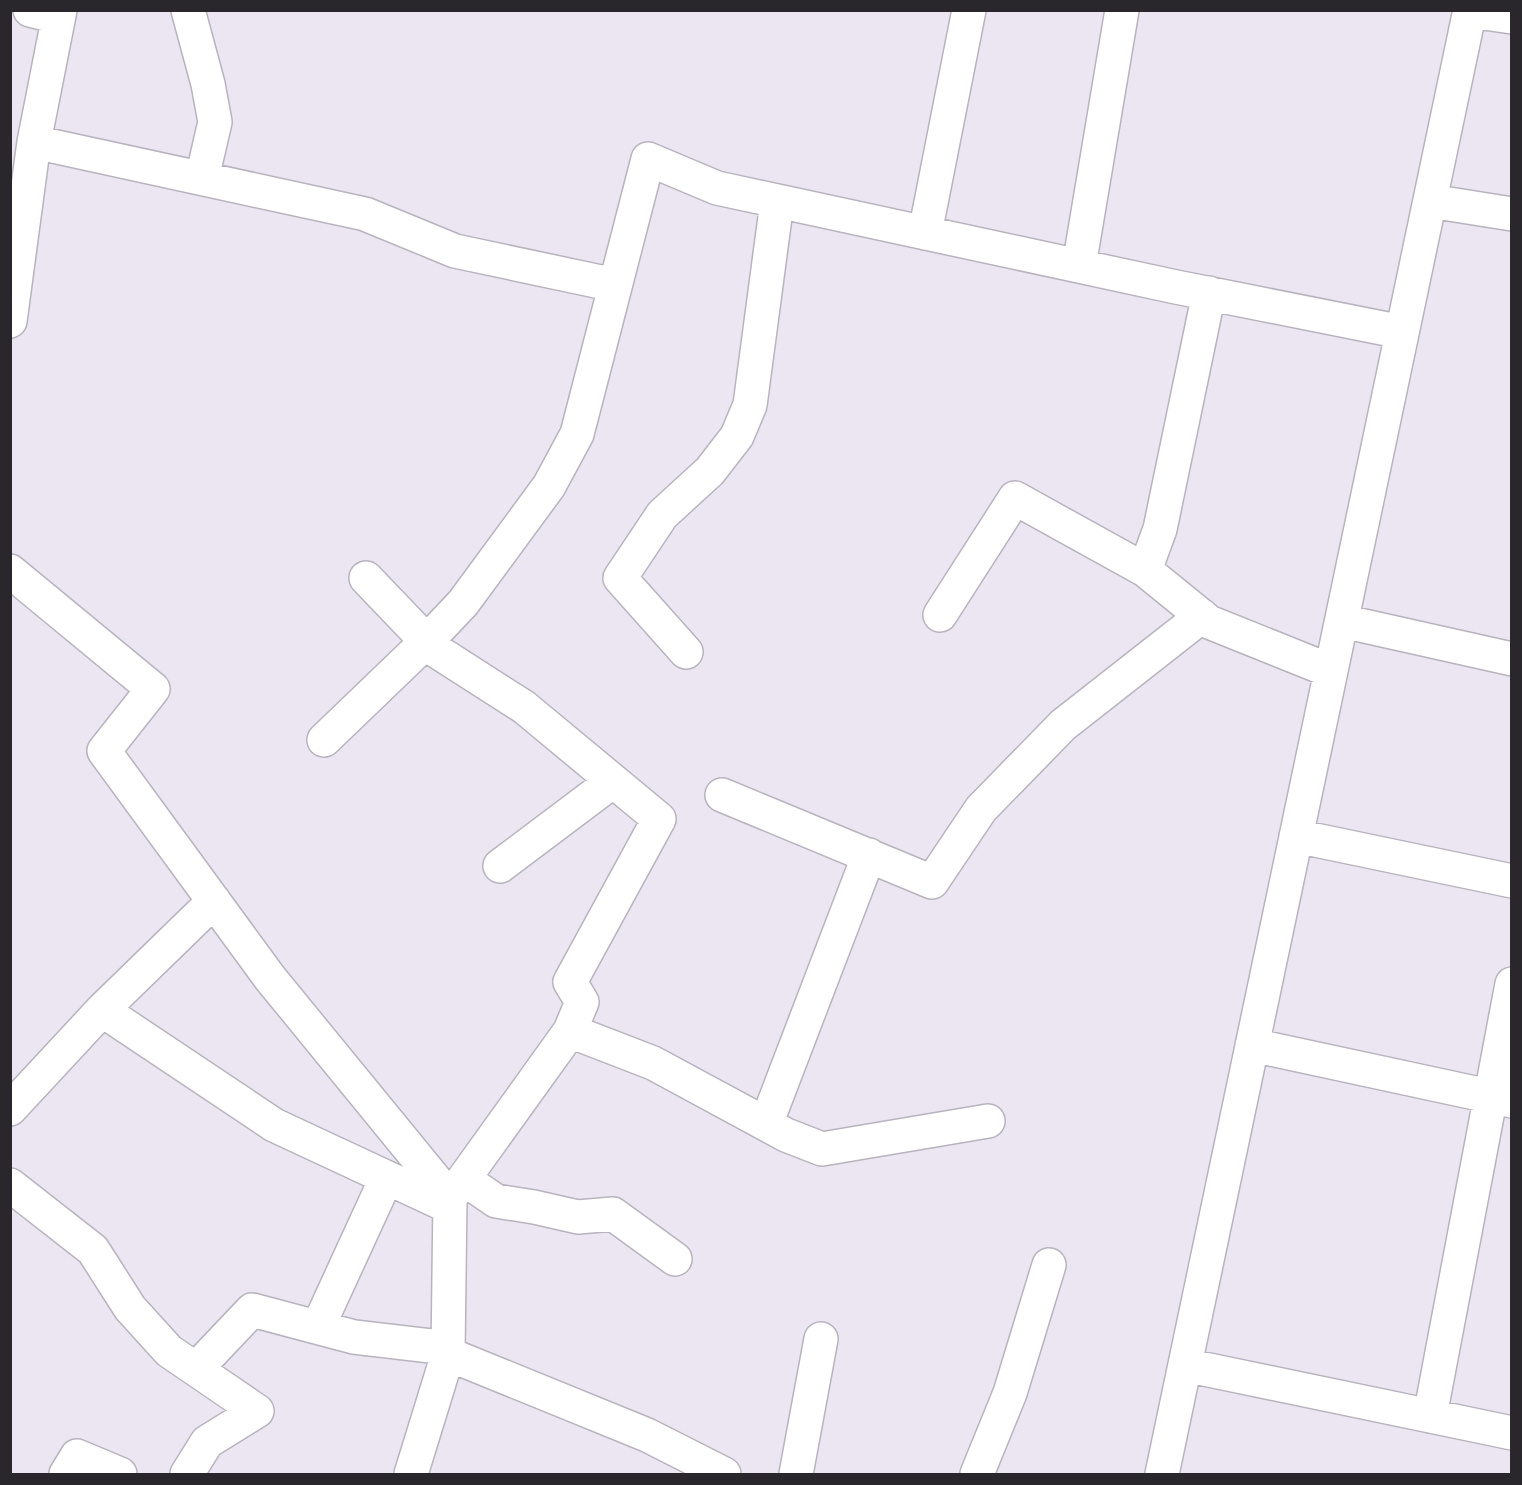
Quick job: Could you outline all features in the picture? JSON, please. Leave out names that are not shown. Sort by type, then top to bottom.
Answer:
[{"type":"street","points":[[188,10],[208,84],[215,122],[202,178]]},
{"type":"street","points":[[925,233],[969,10]]},
{"type":"street","points":[[1079,266],[1122,10]]},
{"type":"street","points":[[1162,1474],[1470,11],[1512,17]]},
{"type":"street","points":[[10,321],[25,152],[49,12]]},
{"type":"street","points":[[25,152],[202,178],[365,213],[455,252],[615,285]]},
{"type":"street","points":[[324,740],[463,603],[555,476],[577,434],[648,159],[717,188],[777,202],[1402,332]]},
{"type":"street","points":[[1430,201],[1512,214]]},
{"type":"street","points":[[686,652],[620,578],[662,515],[710,471],[737,436],[750,405],[777,202]]},
{"type":"street","points":[[1145,570],[1160,529],[1209,293]]},
{"type":"street","points":[[940,615],[1015,498],[1145,570],[1209,622],[1331,671]]},
{"type":"street","points":[[10,571],[153,689],[104,751],[270,978],[455,1195]]},
{"type":"street","points":[[366,578],[435,650],[524,707],[659,819],[570,982],[582,1002],[570,1030],[455,1195],[448,1351],[411,1474]]},
{"type":"street","points":[[722,795],[932,882],[981,809],[1063,725],[1202,616]]},
{"type":"street","points":[[1342,621],[1512,659]]},
{"type":"street","points":[[500,866],[613,781]]},
{"type":"street","points":[[1296,837],[1512,881]]},
{"type":"street","points":[[766,1124],[869,855]]},
{"type":"street","points":[[10,1109],[102,1010],[214,901]]},
{"type":"street","points":[[1430,1416],[1501,1098],[1512,984]]},
{"type":"street","points":[[102,1010],[274,1125],[386,1179],[455,1195],[534,1207],[578,1217],[613,1214],[675,1259]]},
{"type":"street","points":[[570,1030],[653,1063],[786,1135],[822,1149],[988,1121]]},
{"type":"street","points":[[1252,1045],[1501,1098]]},
{"type":"street","points":[[318,1327],[386,1179]]},
{"type":"street","points":[[10,1185],[93,1250],[130,1308],[169,1351],[257,1411],[207,1442],[187,1474]]},
{"type":"street","points":[[977,1474],[1010,1393],[1049,1266]]},
{"type":"street","points":[[196,1369],[252,1310],[354,1337],[448,1351],[647,1436],[723,1474]]},
{"type":"street","points":[[796,1474],[821,1340]]},
{"type":"street","points":[[1185,1365],[1512,1433]]},
{"type":"street","points":[[66,1474],[77,1456],[120,1474]]}]
